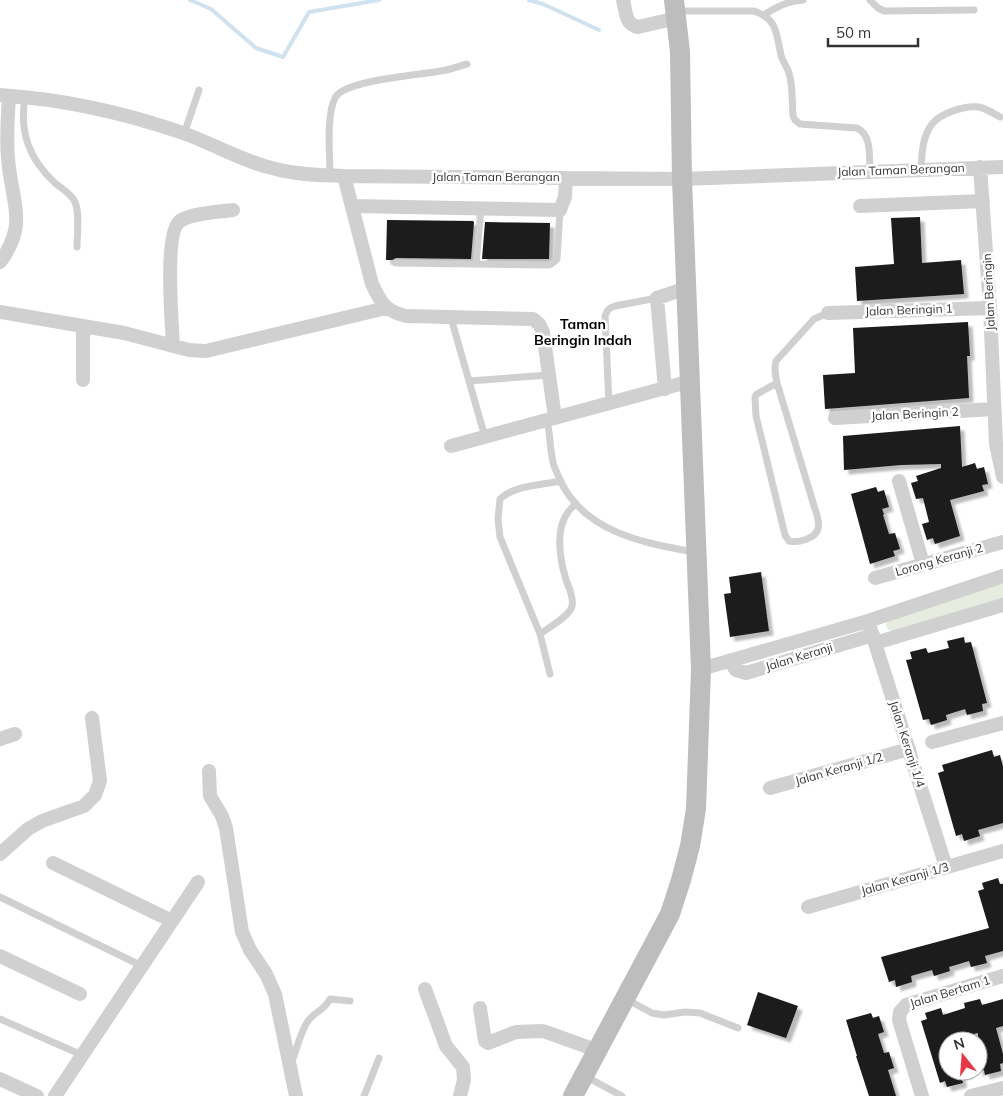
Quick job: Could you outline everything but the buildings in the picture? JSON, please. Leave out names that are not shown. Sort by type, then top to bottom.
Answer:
[{"type":"street","points":[[574,1096],[670,914],[690,846],[696,809],[701,670],[682,179],[680,52],[676,10],[638,27],[632,26],[628,22],[623,0]]},
{"type":"street","points":[[0,262],[13,241],[17,219],[8,160],[5,96]]},
{"type":"street","name":"Jalan Taman Berangan","points":[[5,96],[25,97],[126,116],[184,134],[256,163],[294,173],[344,176],[682,179],[1003,167]]},
{"type":"street","name":"Jalan Beringin","points":[[980,167],[990,308],[996,444],[1003,477]]},
{"type":"street","points":[[344,176],[372,284],[386,308],[394,313],[406,316],[533,319],[540,324],[543,332],[549,375],[551,419]]},
{"type":"street","points":[[352,206],[560,210],[565,197],[566,178]]},
{"type":"street","points":[[860,206],[983,201]]},
{"type":"street","points":[[173,346],[170,270],[174,229],[179,221],[188,217],[233,210]]},
{"type":"street","points":[[664,388],[657,298],[687,288]]},
{"type":"street","points":[[0,312],[124,333],[189,350],[206,351],[386,308]]},
{"type":"street","name":"Jalan Beringin 1","points":[[828,313],[990,308]]},
{"type":"street","points":[[83,327],[83,380]]},
{"type":"street","points":[[451,446],[691,381]]},
{"type":"street","name":"Jalan Beringin 2","points":[[835,418],[994,410]]},
{"type":"street","points":[[898,481],[923,564]]},
{"type":"street","name":"Lorong Keranji 2","points":[[874,578],[1003,542]]},
{"type":"street","points":[[701,670],[868,620],[1003,576]]},
{"type":"street","name":"Jalan Keranji","points":[[730,661],[736,670],[746,673],[1003,605]]},
{"type":"street","name":"Jalan Keranji 1/4","points":[[868,620],[946,867]]},
{"type":"street","points":[[0,854],[28,829],[42,821],[84,806],[95,795],[100,781],[92,718]]},
{"type":"street","points":[[932,742],[1003,723]]},
{"type":"street","points":[[0,739],[15,734]]},
{"type":"street","name":"Jalan Keranji 1/2","points":[[770,788],[909,749]]},
{"type":"street","points":[[209,770],[210,796],[222,816],[226,828],[242,932],[275,994],[296,1096]]},
{"type":"street","name":"Jalan Keranji 1/3","points":[[808,907],[1003,851]]},
{"type":"street","points":[[53,863],[172,920]]},
{"type":"street","points":[[56,1096],[198,882]]},
{"type":"street","points":[[0,956],[80,994]]},
{"type":"street","name":"Jalan Bertam 1","points":[[922,1096],[899,1020],[900,1012],[906,1005],[1003,976]]},
{"type":"street","points":[[425,989],[446,1046],[463,1067],[464,1080],[460,1096]]},
{"type":"street","points":[[480,1008],[485,1041],[488,1043],[516,1032],[544,1031],[599,1051]]},
{"type":"street","points":[[0,1079],[38,1096]]},
{"type":"street","points":[[971,1096],[1003,1088]]},
{"type":"lane","points":[[764,15],[777,6],[803,0]]},
{"type":"lane","points":[[870,0],[884,11],[974,10]]},
{"type":"lane","points":[[676,10],[754,12],[764,15],[773,24],[778,36],[780,54],[789,72],[795,120],[800,124],[856,128],[863,131],[867,139],[870,171]]},
{"type":"lane","points":[[330,175],[330,112],[335,96],[344,89],[364,83],[444,71],[467,64]]},
{"type":"lane","points":[[184,134],[199,90]]},
{"type":"lane","points":[[25,97],[22,110],[23,130],[34,156],[45,173],[71,195],[76,203],[78,248]]},
{"type":"lane","points":[[921,169],[922,148],[925,138],[932,124],[939,118],[951,112],[978,107],[988,110],[1000,118]]},
{"type":"lane","points":[[476,264],[481,208]]},
{"type":"lane","points":[[396,263],[549,265],[557,259],[560,210]]},
{"type":"lane","points":[[609,404],[606,311],[615,306],[657,298]]},
{"type":"lane","points":[[777,383],[755,397],[756,416],[785,535],[790,541],[794,542],[815,535],[819,523],[777,383],[775,375],[776,361],[814,319],[828,313]]},
{"type":"lane","points":[[451,318],[484,437]]},
{"type":"lane","points":[[469,382],[549,375]]},
{"type":"lane","points":[[551,419],[553,464],[566,492],[581,510],[613,531],[650,544],[697,552]]},
{"type":"lane","points":[[550,674],[540,634],[500,537],[498,519],[500,499],[506,494],[519,489],[561,481]]},
{"type":"lane","points":[[540,634],[569,612],[572,606],[572,599],[561,562],[560,530],[567,513],[576,504]]},
{"type":"lane","points":[[0,897],[142,966]]},
{"type":"lane","points":[[290,1067],[307,1022],[326,1007],[330,999],[350,1002]]},
{"type":"lane","points":[[625,999],[652,1013],[664,1015],[686,1012],[700,1013],[738,1028]]},
{"type":"lane","points":[[0,1019],[82,1055]]},
{"type":"lane","points":[[364,1096],[379,1058]]},
{"type":"lane","points":[[584,1076],[622,1096]]},
{"type":"shaded area","points":[[1003,582],[1003,600],[892,631],[888,630],[886,625],[888,620]]},
{"type":"waterway","points":[[190,0],[211,9],[256,48],[283,57],[309,12],[379,0]]},
{"type":"waterway","points":[[529,0],[543,4],[599,30]]},
{"type":"district","name":"Taman Beringin Indah","points":[[583,332]]}]
